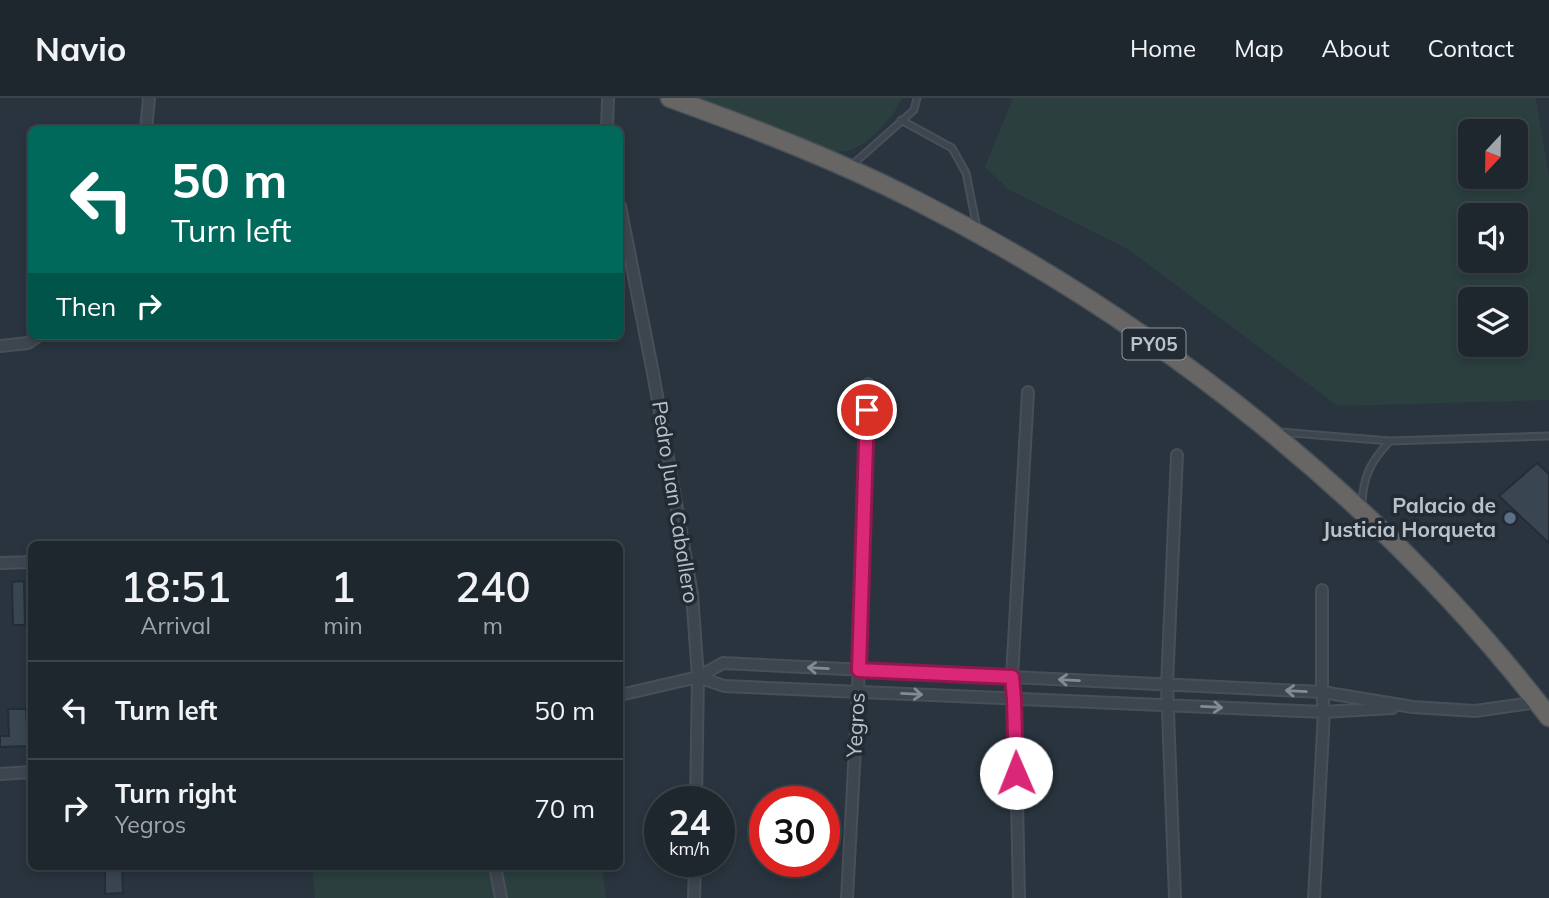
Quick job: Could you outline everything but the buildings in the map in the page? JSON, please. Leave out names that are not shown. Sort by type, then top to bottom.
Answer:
[{"type":"highway","name":"PY05","points":[[670,98],[786,141],[912,198],[1048,274],[1125,323],[1270,432],[1372,522],[1473,626],[1549,717]]},
{"type":"street","points":[[146,126],[149,98]]},
{"type":"street","points":[[607,126],[608,98]]},
{"type":"street","name":"Pedro Juan Caballero","points":[[623,221],[692,594],[698,677],[696,786]]},
{"type":"street","points":[[0,346],[32,340]]},
{"type":"street","name":"Yegros","points":[[847,898],[859,670],[868,384]]},
{"type":"street","points":[[1019,898],[1012,677],[1028,392]]},
{"type":"street","points":[[1175,898],[1167,685],[1177,455]]},
{"type":"street","points":[[0,563],[28,562]]},
{"type":"street","points":[[1314,898],[1324,712],[1322,590]]},
{"type":"street","points":[[623,694],[698,677],[723,663],[1322,692],[1412,707],[1475,711],[1538,702]]},
{"type":"street","points":[[698,677],[724,686],[1014,699],[1324,712],[1412,707]]},
{"type":"street","points":[[0,774],[28,772]]},
{"type":"street","points":[[496,870],[501,898]]},
{"type":"street","points":[[694,898],[695,877]]},
{"type":"lane","points":[[849,169],[914,110],[917,98]]},
{"type":"lane","points":[[901,120],[953,148],[967,173],[978,233]]},
{"type":"lane","points":[[1270,432],[1390,441],[1549,436]]},
{"type":"lane","points":[[1372,522],[1361,503],[1366,476],[1375,457],[1390,441]]},
{"type":"green space","points":[[686,98],[902,98],[894,113],[873,135],[858,146],[840,152],[822,150]]},
{"type":"green space","points":[[1013,98],[1536,98],[1549,176],[1549,400],[1338,406],[1128,249],[1008,189],[985,167]]},
{"type":"green space","points":[[312,870],[602,870],[606,898],[315,898]]},
{"type":"place","name":"Palacio de Justicia Horqueta","points":[[1510,518]]},
{"type":"route","points":[[867,410],[859,670],[1012,677],[1016,773]]}]
